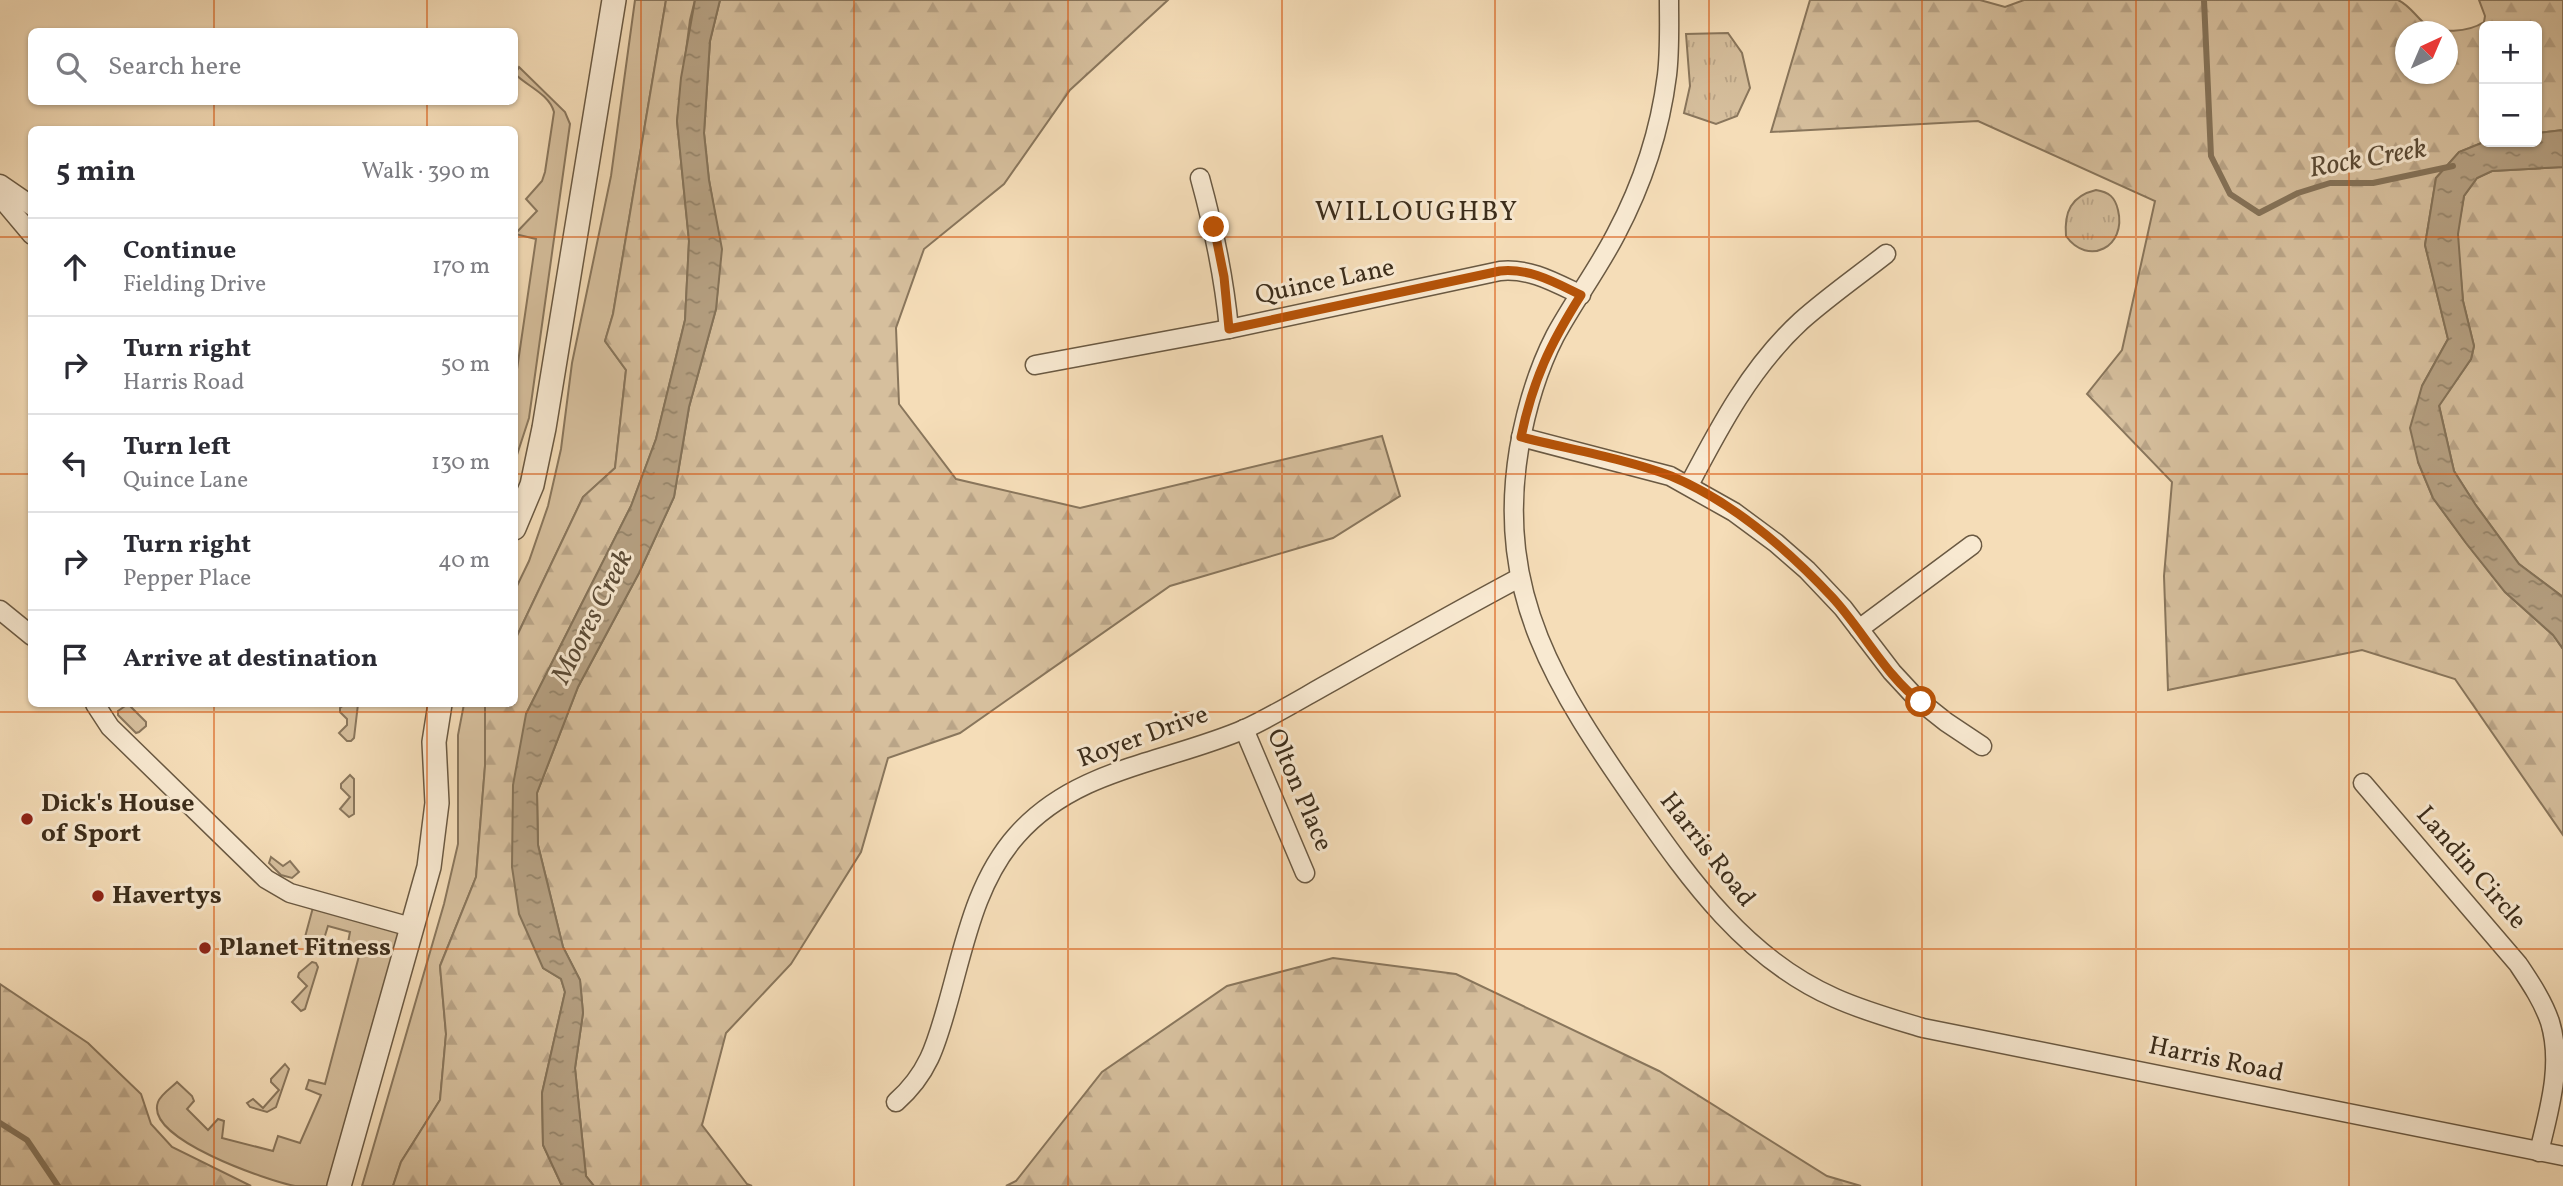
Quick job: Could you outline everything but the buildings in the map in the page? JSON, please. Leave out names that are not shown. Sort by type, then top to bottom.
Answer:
[{"type":"street","points":[[518,518],[531,485],[544,428],[614,0]]},
{"type":"street","name":"Harris Road","points":[[1669,0],[1667,74],[1657,130],[1646,170],[1617,234],[1556,335],[1540,369],[1521,437],[1514,478],[1513,515],[1519,578],[1544,650],[1564,691],[1675,859],[1726,921],[1759,950],[1834,998],[1877,1015],[1923,1028],[2563,1156]]},
{"type":"street","points":[[1199,178],[1219,252],[1229,329]]},
{"type":"street","points":[[0,184],[28,203]]},
{"type":"street","points":[[0,197],[28,230]]},
{"type":"street","points":[[1689,485],[1721,422],[1754,374],[1782,340],[1801,321],[1886,254]]},
{"type":"street","name":"Quince Lane","points":[[1035,365],[1229,329],[1500,271],[1535,273],[1581,295]]},
{"type":"street","points":[[1521,437],[1670,476],[1734,512],[1807,570],[1917,699],[1945,722],[1982,746]]},
{"type":"street","points":[[1859,629],[1972,545]]},
{"type":"street","name":"Royer Drive","points":[[896,1102],[916,1082],[933,1052],[978,900],[997,861],[1016,836],[1038,814],[1097,778],[1244,729],[1519,578]]},
{"type":"street","points":[[0,610],[28,633]]},
{"type":"street","points":[[97,707],[110,727],[266,879],[295,894],[411,927]]},
{"type":"street","points":[[339,1186],[429,867],[437,803],[434,742],[440,707]]},
{"type":"street","name":"Olton Place","points":[[1244,729],[1305,873]]},
{"type":"street","name":"Landin Circle","points":[[2364,783],[2518,964],[2537,993],[2550,1022],[2555,1079],[2539,1152]]},
{"type":"green space","points":[[635,0],[666,0],[613,314],[605,341],[626,370],[615,468],[583,497],[518,634],[518,584],[548,506],[561,449],[572,363],[611,176]]},
{"type":"green space","points":[[666,0],[695,0],[677,121],[689,241],[685,320],[656,439],[631,506],[526,714],[543,968],[561,979],[565,992],[542,1093],[543,1145],[562,1186],[393,1186],[401,1162],[440,1100],[446,1034],[440,966],[476,877],[485,766],[485,707],[518,707],[518,634],[583,497],[615,468],[626,370],[605,341],[613,314]]},
{"type":"green space","points":[[720,0],[1168,0],[1070,90],[1004,184],[924,249],[896,328],[899,404],[956,479],[1080,508],[1382,436],[1400,496],[1333,538],[1170,586],[960,733],[888,758],[861,852],[791,964],[726,1033],[702,1125],[747,1184],[752,1186],[594,1186],[586,1176],[575,1068],[583,1013],[580,980],[563,947],[538,845],[537,793],[578,687],[639,573],[674,497],[689,407],[716,309],[721,249],[704,133],[710,41]]},
{"type":"green space","points":[[1810,0],[1980,0],[2005,7],[2024,0],[2398,0],[2422,21],[2395,21],[2395,84],[2458,84],[2458,30],[2479,24],[2479,144],[2459,152],[2436,178],[2425,245],[2448,339],[2422,386],[2418,462],[2433,498],[2466,543],[2505,592],[2553,635],[2563,649],[2563,835],[2455,679],[2362,650],[2168,690],[2164,576],[2172,482],[2087,394],[2122,350],[2155,201],[1978,121],[1771,132]]},
{"type":"green space","points":[[2479,0],[2563,0],[2563,130],[2542,132],[2542,21],[2484,21]]},
{"type":"green space","points":[[1728,33],[1742,53],[1750,88],[1737,116],[1716,124],[1684,113],[1690,86],[1686,34]]},
{"type":"green space","points":[[518,69],[565,112],[570,124],[529,418],[518,452],[518,362],[536,239],[518,235],[518,231],[537,211],[526,199],[542,181],[545,172],[554,112],[543,95],[518,76]]},
{"type":"green space","points":[[2563,167],[2563,597],[2519,564],[2475,504],[2454,471],[2439,405],[2471,359],[2474,346],[2463,301],[2457,234],[2464,196],[2477,178],[2492,171]]},
{"type":"green space","points":[[2096,190],[2113,198],[2119,223],[2117,234],[2111,243],[2094,251],[2075,245],[2066,236],[2066,220],[2071,206],[2080,196]]},
{"type":"green space","points":[[124,707],[131,707],[146,722],[146,726],[136,733],[118,715],[118,711]]},
{"type":"green space","points":[[358,707],[354,738],[351,741],[347,741],[339,733],[347,725],[347,719],[340,712],[340,708]]},
{"type":"green space","points":[[463,707],[485,707],[485,766],[476,877],[440,966],[446,1034],[440,1100],[401,1162],[393,1186],[362,1186],[444,904],[458,844],[458,735]]},
{"type":"green space","points":[[350,775],[354,779],[354,814],[349,817],[340,809],[350,797],[341,788],[341,784]]},
{"type":"green space","points":[[271,857],[283,866],[290,861],[299,872],[292,878],[281,875],[269,863]]},
{"type":"green space","points":[[315,900],[411,927],[339,1186],[295,1186],[237,1167],[188,1144],[170,1130],[159,1116],[159,1099],[177,1082],[194,1101],[187,1109],[208,1130],[218,1119],[224,1121],[222,1138],[273,1151],[278,1136],[300,1143],[321,1095],[306,1089],[309,1080],[325,1084],[359,956],[346,953],[350,932],[328,926],[323,942],[305,937]]},
{"type":"green space","points":[[1333,958],[1456,974],[1659,1071],[1827,1176],[1861,1186],[1006,1186],[1016,1181],[1102,1072],[1227,986]]},
{"type":"green space","points":[[312,962],[318,967],[305,1009],[301,1011],[292,1002],[307,986],[298,977],[299,973]]},
{"type":"green space","points":[[0,984],[88,1043],[141,1094],[151,1124],[172,1147],[251,1186],[0,1186]]},
{"type":"green space","points":[[285,1064],[289,1069],[276,1107],[267,1112],[250,1107],[247,1103],[253,1099],[263,1108],[279,1090],[271,1079]]},
{"type":"water","name":"Moores Creek","points":[[695,0],[720,0],[710,41],[704,133],[709,180],[722,249],[716,309],[689,407],[674,497],[639,573],[578,687],[537,793],[538,845],[563,947],[580,980],[583,1013],[575,1068],[586,1176],[594,1186],[562,1186],[543,1145],[542,1093],[565,992],[561,979],[543,968],[519,914],[512,867],[513,785],[526,714],[631,506],[656,439],[685,320],[689,241],[677,121],[681,78]]},
{"type":"water","points":[[2563,130],[2563,167],[2492,171],[2477,178],[2464,196],[2458,234],[2463,301],[2474,346],[2471,359],[2439,406],[2454,471],[2475,504],[2519,564],[2563,597],[2563,649],[2553,635],[2505,592],[2433,498],[2418,462],[2410,428],[2422,386],[2448,339],[2425,245],[2436,178],[2459,152],[2479,144],[2479,147],[2542,147],[2542,132]]},
{"type":"waterway","name":"Rock Creek","points":[[2204,0],[2211,156],[2230,194],[2259,213],[2298,193],[2330,183],[2373,183],[2453,166]]},
{"type":"waterway","points":[[0,1123],[27,1140],[58,1186]]},
{"type":"place","name":"Dick's House of Sport","points":[[27,819]]},
{"type":"place","name":"Havertys","points":[[98,896]]},
{"type":"place","name":"Planet Fitness","points":[[205,948]]},
{"type":"district","name":"WILLOUGHBY","points":[[1417,212]]},
{"type":"route","points":[[1214,227],[1224,277],[1229,329],[1500,271],[1535,273],[1581,295],[1556,335],[1540,369],[1521,437],[1670,476],[1734,512],[1807,570],[1843,608],[1892,672],[1921,702]]}]
